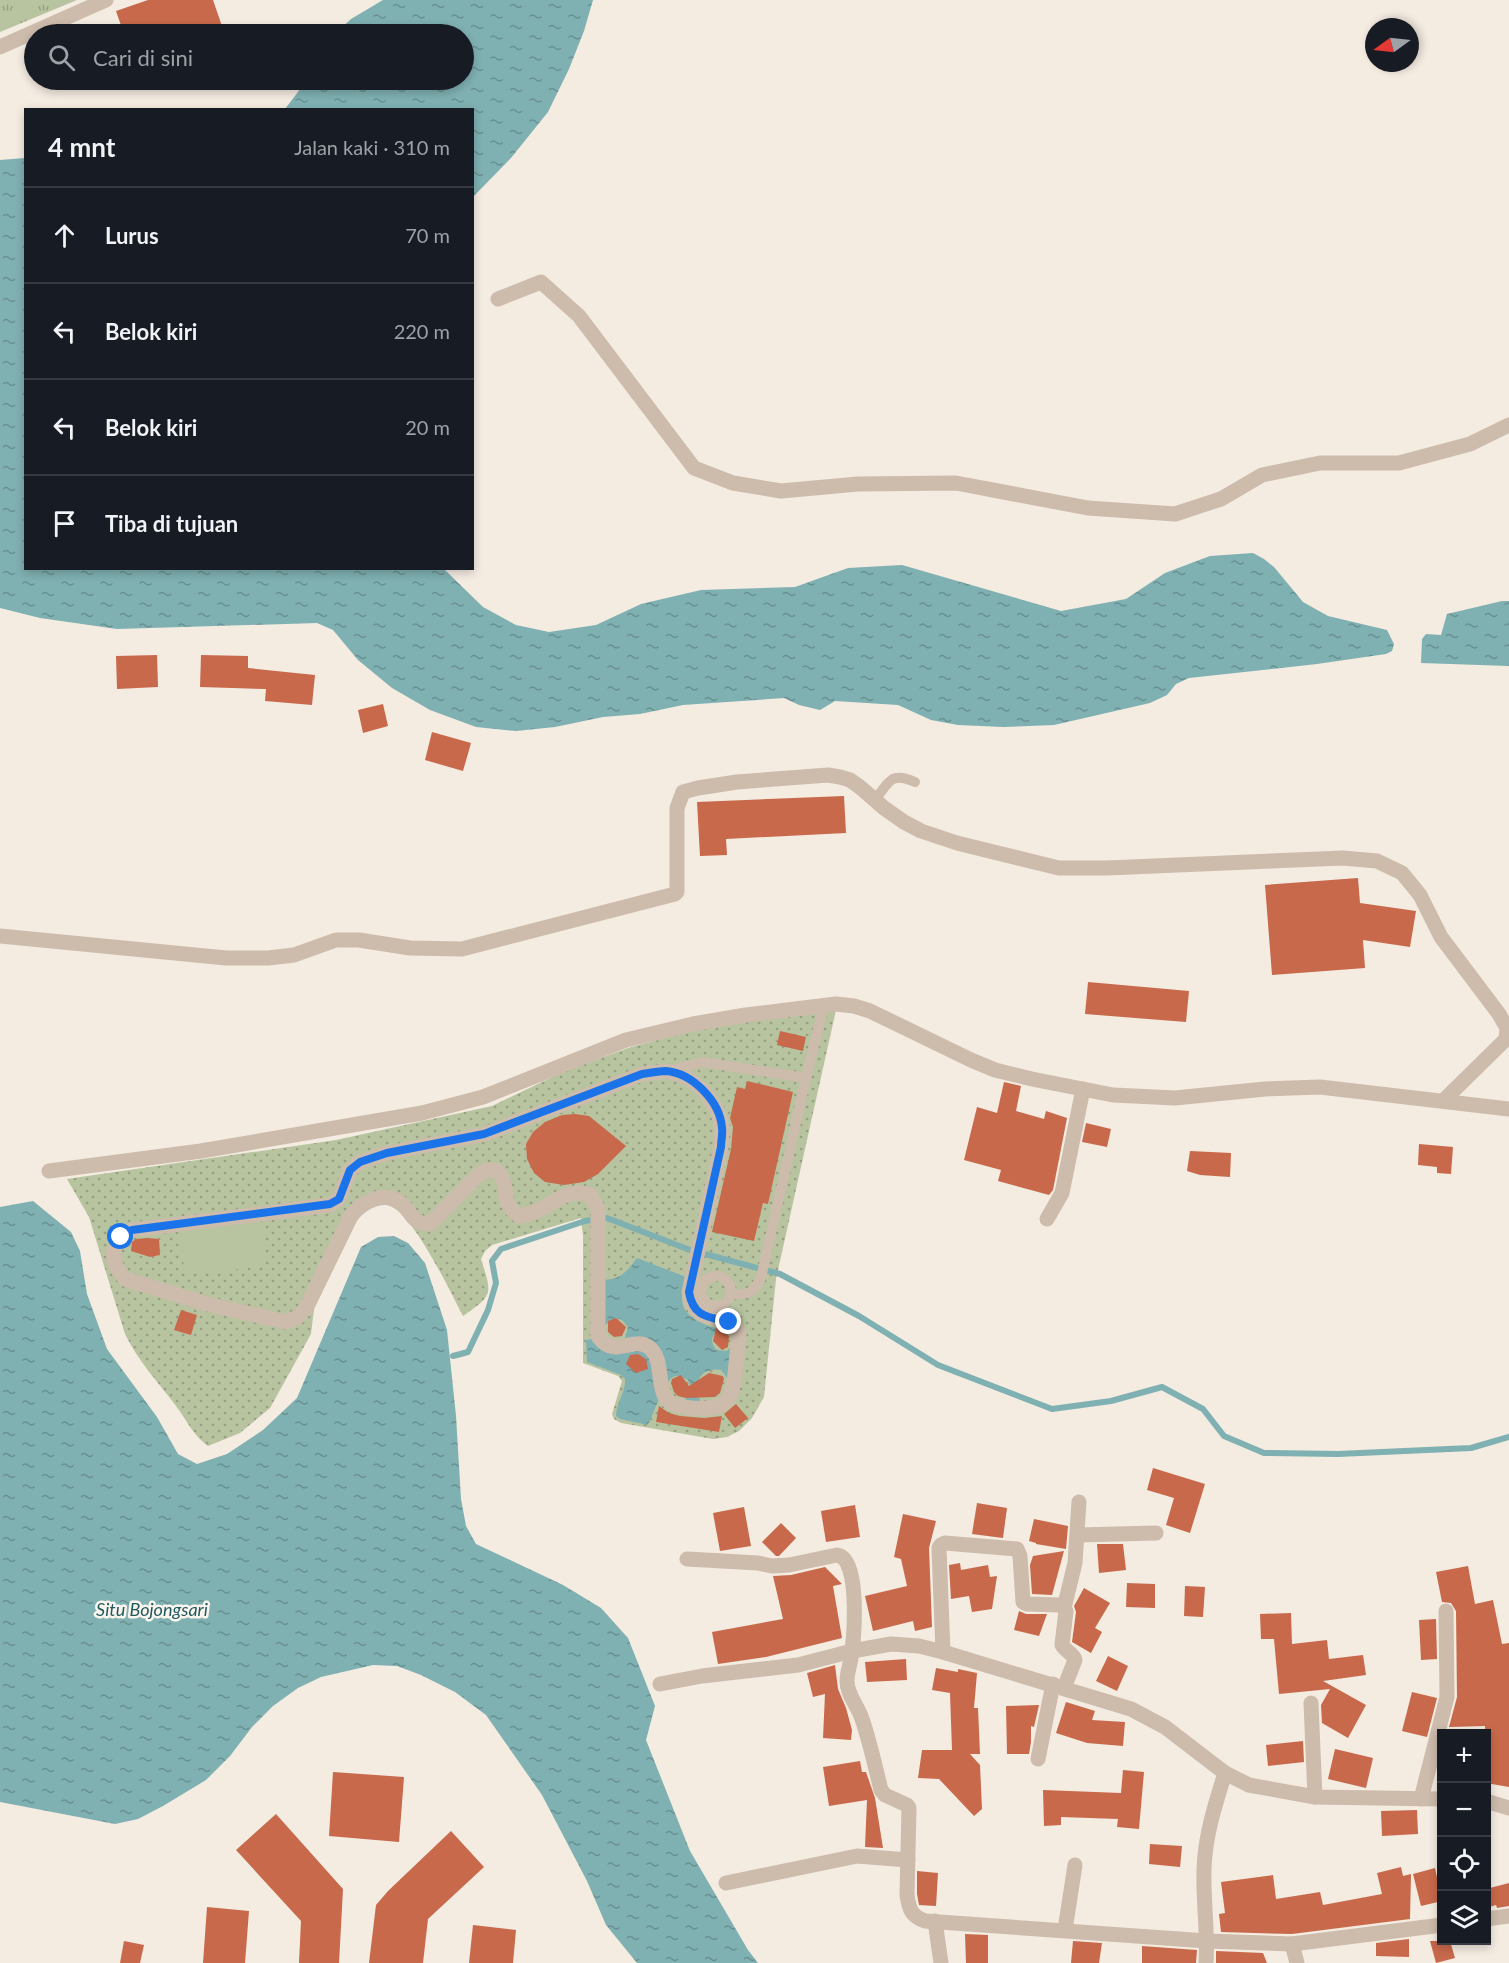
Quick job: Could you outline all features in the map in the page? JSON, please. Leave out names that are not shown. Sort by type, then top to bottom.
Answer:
[{"type":"street","points":[[51,24],[106,0]]},
{"type":"street","points":[[0,46],[24,36]]},
{"type":"street","points":[[498,299],[540,282],[579,316],[694,468],[733,483],[781,490],[858,484],[956,483],[1088,508],[1174,514],[1221,499],[1262,475],[1320,463],[1399,463],[1470,444],[1509,425]]},
{"type":"street","points":[[0,936],[226,958],[294,956],[336,940],[359,940],[410,948],[462,949],[675,894],[677,892],[677,808],[683,792],[717,784],[828,776],[850,780],[904,822],[921,831],[957,843],[1059,868],[1343,858],[1377,861],[1402,873],[1420,895],[1441,937],[1504,1014],[1507,1028],[1506,1039],[1444,1100]]},
{"type":"street","points":[[49,1171],[201,1151],[422,1113],[483,1098],[626,1040],[693,1024],[836,1004],[870,1011],[995,1070],[1113,1095],[1156,1098],[1290,1087],[1320,1087],[1509,1109]]},
{"type":"street","points":[[667,1071],[688,1078],[705,1092],[717,1110],[722,1126],[721,1147],[689,1292],[690,1302],[702,1315],[729,1322],[736,1327],[739,1334],[732,1394],[726,1403],[718,1407],[708,1409],[677,1406],[664,1395],[657,1360],[647,1345],[640,1343],[610,1347],[604,1344],[598,1335],[598,1209],[590,1195],[570,1192],[536,1212],[519,1216],[506,1202],[506,1186],[503,1177],[496,1170],[487,1170],[477,1176],[430,1224],[414,1220],[400,1203],[387,1198],[372,1199],[358,1206],[306,1308],[298,1317],[286,1322],[207,1304],[125,1279],[116,1269],[113,1259],[114,1248],[121,1237],[132,1230],[330,1204],[339,1199],[350,1170],[360,1162],[387,1153],[484,1134],[642,1074],[667,1071]]},
{"type":"street","points":[[1047,1218],[1062,1193],[1083,1089]]},
{"type":"street","points":[[1038,1759],[1059,1686],[1075,1660],[1062,1645],[1066,1611],[1064,1608],[1073,1578],[1079,1502]]},
{"type":"street","points":[[1078,1535],[1156,1533]]},
{"type":"street","points":[[943,1652],[939,1548],[945,1543],[1017,1549],[1020,1556],[1023,1602],[1061,1605],[1064,1608]]},
{"type":"street","points":[[687,1559],[758,1563],[772,1566],[841,1555],[848,1564],[854,1588],[851,1655],[847,1680],[849,1692],[864,1723],[881,1790],[885,1795],[909,1808],[909,1909],[918,1918],[1207,1941],[1292,1944],[1437,1926]]},
{"type":"street","points":[[1421,1799],[1447,1697],[1446,1611]]},
{"type":"street","points":[[660,1684],[702,1676],[798,1665],[851,1655],[891,1644],[919,1646],[1131,1708],[1165,1727],[1225,1773],[1249,1785],[1316,1797],[1437,1799]]},
{"type":"street","points":[[1311,1703],[1316,1797]]},
{"type":"street","points":[[1206,1963],[1204,1878],[1206,1848],[1213,1809],[1225,1773]]},
{"type":"street","points":[[1491,1803],[1509,1808]]},
{"type":"street","points":[[726,1883],[858,1856],[908,1860]]},
{"type":"street","points":[[1065,1930],[1075,1865]]},
{"type":"street","points":[[1491,1918],[1509,1916]]},
{"type":"street","points":[[935,1921],[941,1963]]},
{"type":"street","points":[[1292,1944],[1297,1963]]},
{"type":"lane","points":[[875,800],[896,776],[915,782]]},
{"type":"lane","points":[[730,1294],[746,1295],[754,1290],[761,1278],[824,1005]]},
{"type":"lane","points":[[667,1071],[704,1062],[806,1078]]},
{"type":"green space","points":[[0,0],[77,0],[0,32]]},
{"type":"green space","points":[[836,1010],[776,1279],[764,1397],[752,1418],[739,1431],[727,1437],[713,1439],[621,1423],[614,1419],[612,1414],[622,1381],[618,1376],[583,1363],[581,1218],[492,1245],[481,1259],[488,1293],[480,1303],[463,1316],[441,1273],[411,1225],[392,1207],[378,1205],[359,1216],[314,1309],[311,1334],[270,1408],[240,1433],[208,1446],[194,1432],[130,1344],[89,1217],[67,1179],[336,1140],[492,1106],[565,1071],[631,1047],[721,1023]]},
{"type":"green space","points":[[261,1220],[266,1266],[185,1275],[179,1230]]},
{"type":"water","points":[[383,0],[593,0],[569,69],[548,112],[511,158],[474,196],[474,108],[286,108],[299,90],[474,90],[474,24],[346,24]]},
{"type":"water","points":[[24,158],[24,570],[445,570],[483,607],[516,625],[549,632],[596,625],[641,604],[701,590],[795,587],[848,568],[902,565],[1061,611],[1126,599],[1165,573],[1210,556],[1253,553],[1274,567],[1303,602],[1328,616],[1387,630],[1394,644],[1392,651],[1386,654],[1317,664],[1189,678],[1176,684],[1167,695],[1150,703],[1054,725],[1003,727],[958,725],[931,720],[898,705],[835,701],[820,710],[799,705],[784,698],[683,705],[640,714],[603,717],[555,727],[516,731],[476,727],[430,710],[392,688],[358,660],[333,630],[317,623],[117,629],[40,618],[0,608],[0,160]]},
{"type":"water","points":[[1509,601],[1509,666],[1421,663],[1422,639],[1426,634],[1441,635],[1447,614]]},
{"type":"water","name":"Situ Bojongsari","points":[[33,1201],[71,1232],[80,1251],[87,1294],[107,1349],[157,1417],[178,1454],[197,1464],[227,1454],[263,1430],[297,1398],[361,1247],[378,1237],[394,1236],[408,1243],[425,1263],[447,1330],[456,1416],[461,1499],[466,1526],[476,1544],[563,1585],[601,1608],[628,1638],[655,1706],[646,1740],[690,1851],[748,1950],[758,1963],[637,1963],[606,1925],[587,1881],[542,1795],[486,1715],[455,1692],[397,1666],[373,1665],[321,1677],[298,1688],[273,1706],[252,1727],[230,1756],[206,1780],[138,1819],[115,1824],[0,1802],[0,1207]]},
{"type":"water","points":[[637,1258],[686,1277],[682,1298],[686,1312],[698,1321],[718,1329],[712,1339],[716,1350],[727,1351],[733,1345],[729,1382],[722,1370],[708,1371],[697,1383],[701,1402],[684,1401],[690,1391],[688,1380],[679,1376],[673,1377],[662,1392],[648,1425],[620,1419],[616,1416],[625,1379],[621,1375],[587,1362],[586,1340],[592,1339],[600,1349],[608,1353],[621,1354],[628,1327],[622,1320],[615,1318],[604,1326],[602,1280],[614,1279],[622,1274]]},
{"type":"building","points":[[148,0],[213,0],[221,24],[121,24],[116,11]]},
{"type":"building","points":[[157,655],[158,687],[117,689],[116,656]]},
{"type":"building","points":[[201,655],[248,656],[248,668],[315,675],[312,705],[265,701],[266,689],[200,687]]},
{"type":"building","points":[[383,704],[388,726],[363,733],[358,710]]},
{"type":"building","points":[[432,732],[471,743],[463,771],[425,760]]},
{"type":"building","points":[[844,796],[846,833],[726,839],[727,855],[700,856],[697,802]]},
{"type":"building","points":[[1358,878],[1360,903],[1416,911],[1410,947],[1363,940],[1365,968],[1272,975],[1265,885]]},
{"type":"building","points":[[1088,982],[1189,991],[1186,1022],[1085,1014]]},
{"type":"building","points":[[780,1031],[806,1037],[803,1051],[777,1045]]},
{"type":"building","points":[[747,1081],[793,1092],[768,1204],[763,1203],[754,1241],[712,1232],[731,1149],[733,1127],[730,1118],[737,1087],[745,1089]]},
{"type":"building","points":[[1004,1082],[1021,1086],[1016,1111],[1044,1119],[1046,1111],[1067,1118],[1053,1190],[1049,1195],[998,1181],[1001,1170],[964,1160],[977,1107],[997,1113]]},
{"type":"building","points":[[562,1115],[589,1116],[626,1146],[598,1174],[584,1182],[564,1185],[545,1182],[534,1173],[527,1159],[526,1144],[533,1132],[545,1122]]},
{"type":"building","points":[[1086,1123],[1111,1129],[1107,1147],[1082,1142]]},
{"type":"building","points":[[1419,1144],[1453,1147],[1451,1174],[1437,1173],[1437,1167],[1418,1165]]},
{"type":"building","points":[[1190,1151],[1231,1153],[1230,1177],[1200,1175],[1187,1171]]},
{"type":"building","points":[[136,1239],[159,1239],[160,1255],[150,1257],[131,1251],[132,1242]]},
{"type":"building","points":[[181,1310],[197,1315],[191,1335],[174,1330]]},
{"type":"building","points":[[616,1318],[626,1327],[622,1336],[614,1337],[608,1332],[608,1321]]},
{"type":"building","points":[[716,1328],[729,1336],[728,1347],[722,1350],[713,1341]]},
{"type":"building","points":[[638,1354],[646,1359],[648,1369],[636,1373],[626,1364],[630,1355]]},
{"type":"building","points":[[709,1373],[723,1376],[724,1379],[720,1393],[715,1397],[686,1398],[674,1392],[672,1379],[681,1375],[689,1386]]},
{"type":"building","points":[[736,1404],[748,1418],[735,1428],[724,1414]]},
{"type":"building","points":[[659,1406],[669,1413],[680,1416],[704,1418],[722,1416],[719,1432],[656,1422]]},
{"type":"building","points":[[1153,1468],[1205,1484],[1190,1533],[1166,1525],[1174,1498],[1147,1490]]},
{"type":"building","points":[[977,1503],[1007,1508],[1003,1538],[972,1534]]},
{"type":"building","points":[[855,1505],[860,1537],[826,1542],[821,1511]]},
{"type":"building","points":[[744,1507],[751,1546],[720,1551],[713,1513]]},
{"type":"building","points":[[903,1514],[936,1521],[929,1548],[932,1627],[915,1631],[913,1621],[873,1631],[865,1596],[907,1586],[901,1559],[894,1557]]},
{"type":"building","points":[[1034,1519],[1068,1526],[1066,1549],[1029,1541]]},
{"type":"building","points":[[781,1523],[796,1538],[779,1556],[776,1556],[762,1542]]},
{"type":"building","points":[[1097,1544],[1123,1544],[1126,1570],[1099,1573]]},
{"type":"building","points":[[1064,1551],[1052,1595],[1032,1594],[1030,1565],[1033,1556]]},
{"type":"building","points":[[960,1563],[961,1570],[988,1565],[990,1577],[997,1576],[992,1609],[972,1612],[969,1596],[951,1599],[949,1565]]},
{"type":"building","points":[[1468,1566],[1475,1604],[1493,1600],[1502,1644],[1509,1643],[1509,1787],[1491,1784],[1491,1729],[1485,1729],[1485,1726],[1449,1727],[1457,1697],[1456,1611],[1451,1603],[1442,1602],[1436,1572]]},
{"type":"building","points":[[825,1567],[842,1584],[833,1586],[842,1638],[766,1657],[718,1664],[712,1632],[783,1619],[773,1576],[791,1575]]},
{"type":"building","points":[[1127,1583],[1155,1584],[1155,1608],[1126,1607]]},
{"type":"building","points":[[1185,1586],[1205,1587],[1203,1617],[1184,1616]]},
{"type":"building","points":[[1084,1588],[1110,1603],[1095,1628],[1102,1632],[1091,1653],[1072,1642],[1076,1612],[1074,1606]]},
{"type":"building","points":[[1019,1611],[1026,1614],[1047,1614],[1039,1636],[1014,1630]]},
{"type":"building","points":[[1291,1613],[1292,1644],[1327,1640],[1329,1659],[1363,1655],[1366,1675],[1323,1681],[1366,1705],[1348,1738],[1322,1723],[1321,1705],[1330,1689],[1279,1694],[1274,1639],[1261,1639],[1260,1614]]},
{"type":"building","points":[[1436,1619],[1437,1659],[1421,1660],[1419,1620]]},
{"type":"building","points":[[1108,1656],[1128,1666],[1117,1691],[1096,1681]]},
{"type":"building","points":[[906,1659],[907,1680],[867,1682],[865,1662]]},
{"type":"building","points":[[835,1665],[838,1689],[852,1730],[851,1740],[823,1738],[825,1694],[813,1697],[807,1673]]},
{"type":"building","points":[[936,1668],[977,1673],[974,1708],[978,1708],[980,1754],[970,1754],[980,1765],[982,1809],[974,1816],[939,1779],[918,1778],[922,1750],[952,1750],[950,1693],[932,1690]]},
{"type":"building","points":[[1412,1692],[1437,1698],[1427,1737],[1402,1731]]},
{"type":"building","points":[[1066,1702],[1095,1711],[1092,1720],[1125,1722],[1123,1746],[1087,1743],[1056,1733]]},
{"type":"building","points":[[1039,1705],[1034,1727],[1031,1726],[1029,1754],[1007,1754],[1006,1706]]},
{"type":"building","points":[[1303,1741],[1304,1762],[1268,1766],[1266,1745]]},
{"type":"building","points":[[1335,1749],[1373,1758],[1366,1788],[1328,1779]]},
{"type":"building","points":[[860,1761],[862,1772],[866,1772],[875,1798],[883,1848],[865,1847],[867,1800],[829,1806],[823,1767]]},
{"type":"building","points":[[1123,1770],[1144,1772],[1139,1829],[1117,1827],[1118,1819],[1061,1817],[1061,1825],[1044,1826],[1043,1790],[1121,1793]]},
{"type":"building","points":[[333,1772],[404,1777],[399,1842],[329,1836]]},
{"type":"building","points":[[1417,1810],[1418,1834],[1382,1836],[1381,1811]]},
{"type":"building","points":[[276,1814],[343,1889],[339,1963],[299,1963],[301,1921],[236,1850]]},
{"type":"building","points":[[451,1831],[484,1867],[428,1919],[423,1963],[369,1963],[376,1905]]},
{"type":"building","points":[[1150,1844],[1182,1846],[1180,1867],[1149,1864]]},
{"type":"building","points":[[1401,1867],[1403,1876],[1411,1874],[1410,1919],[1292,1934],[1221,1932],[1219,1914],[1225,1913],[1221,1882],[1273,1875],[1276,1899],[1320,1892],[1323,1905],[1382,1894],[1377,1873]]},
{"type":"building","points":[[1435,1868],[1437,1902],[1421,1906],[1413,1874]]},
{"type":"building","points":[[917,1871],[938,1873],[936,1906],[919,1905]]},
{"type":"building","points":[[1509,1883],[1509,1906],[1491,1906],[1491,1888]]},
{"type":"building","points":[[207,1907],[249,1911],[245,1963],[203,1963]]},
{"type":"building","points":[[473,1925],[516,1930],[513,1963],[469,1963]]},
{"type":"building","points":[[965,1934],[988,1935],[988,1963],[966,1963]]},
{"type":"building","points":[[1409,1939],[1409,1957],[1376,1956],[1376,1943]]},
{"type":"building","points":[[124,1941],[144,1945],[140,1963],[120,1963]]},
{"type":"building","points":[[1073,1941],[1102,1943],[1099,1963],[1071,1963]]},
{"type":"building","points":[[1430,1941],[1437,1941],[1437,1945],[1451,1945],[1455,1958],[1436,1963]]},
{"type":"building","points":[[1142,1946],[1197,1950],[1196,1963],[1142,1963]]},
{"type":"building","points":[[1216,1951],[1263,1953],[1267,1963],[1216,1963]]},
{"type":"waterway","points":[[453,1356],[468,1352],[488,1310],[496,1283],[492,1261],[501,1249],[585,1221],[607,1218],[690,1250],[780,1274],[859,1316],[938,1365],[1052,1409],[1111,1401],[1162,1387],[1203,1409],[1224,1436],[1264,1453],[1338,1454],[1471,1448],[1509,1437]]},
{"type":"route","points":[[121,1237],[132,1230],[330,1204],[339,1199],[350,1170],[360,1162],[387,1153],[484,1134],[642,1074],[667,1071],[688,1078],[705,1092],[717,1110],[722,1126],[721,1147],[689,1292],[690,1302],[702,1315],[729,1322]]}]
